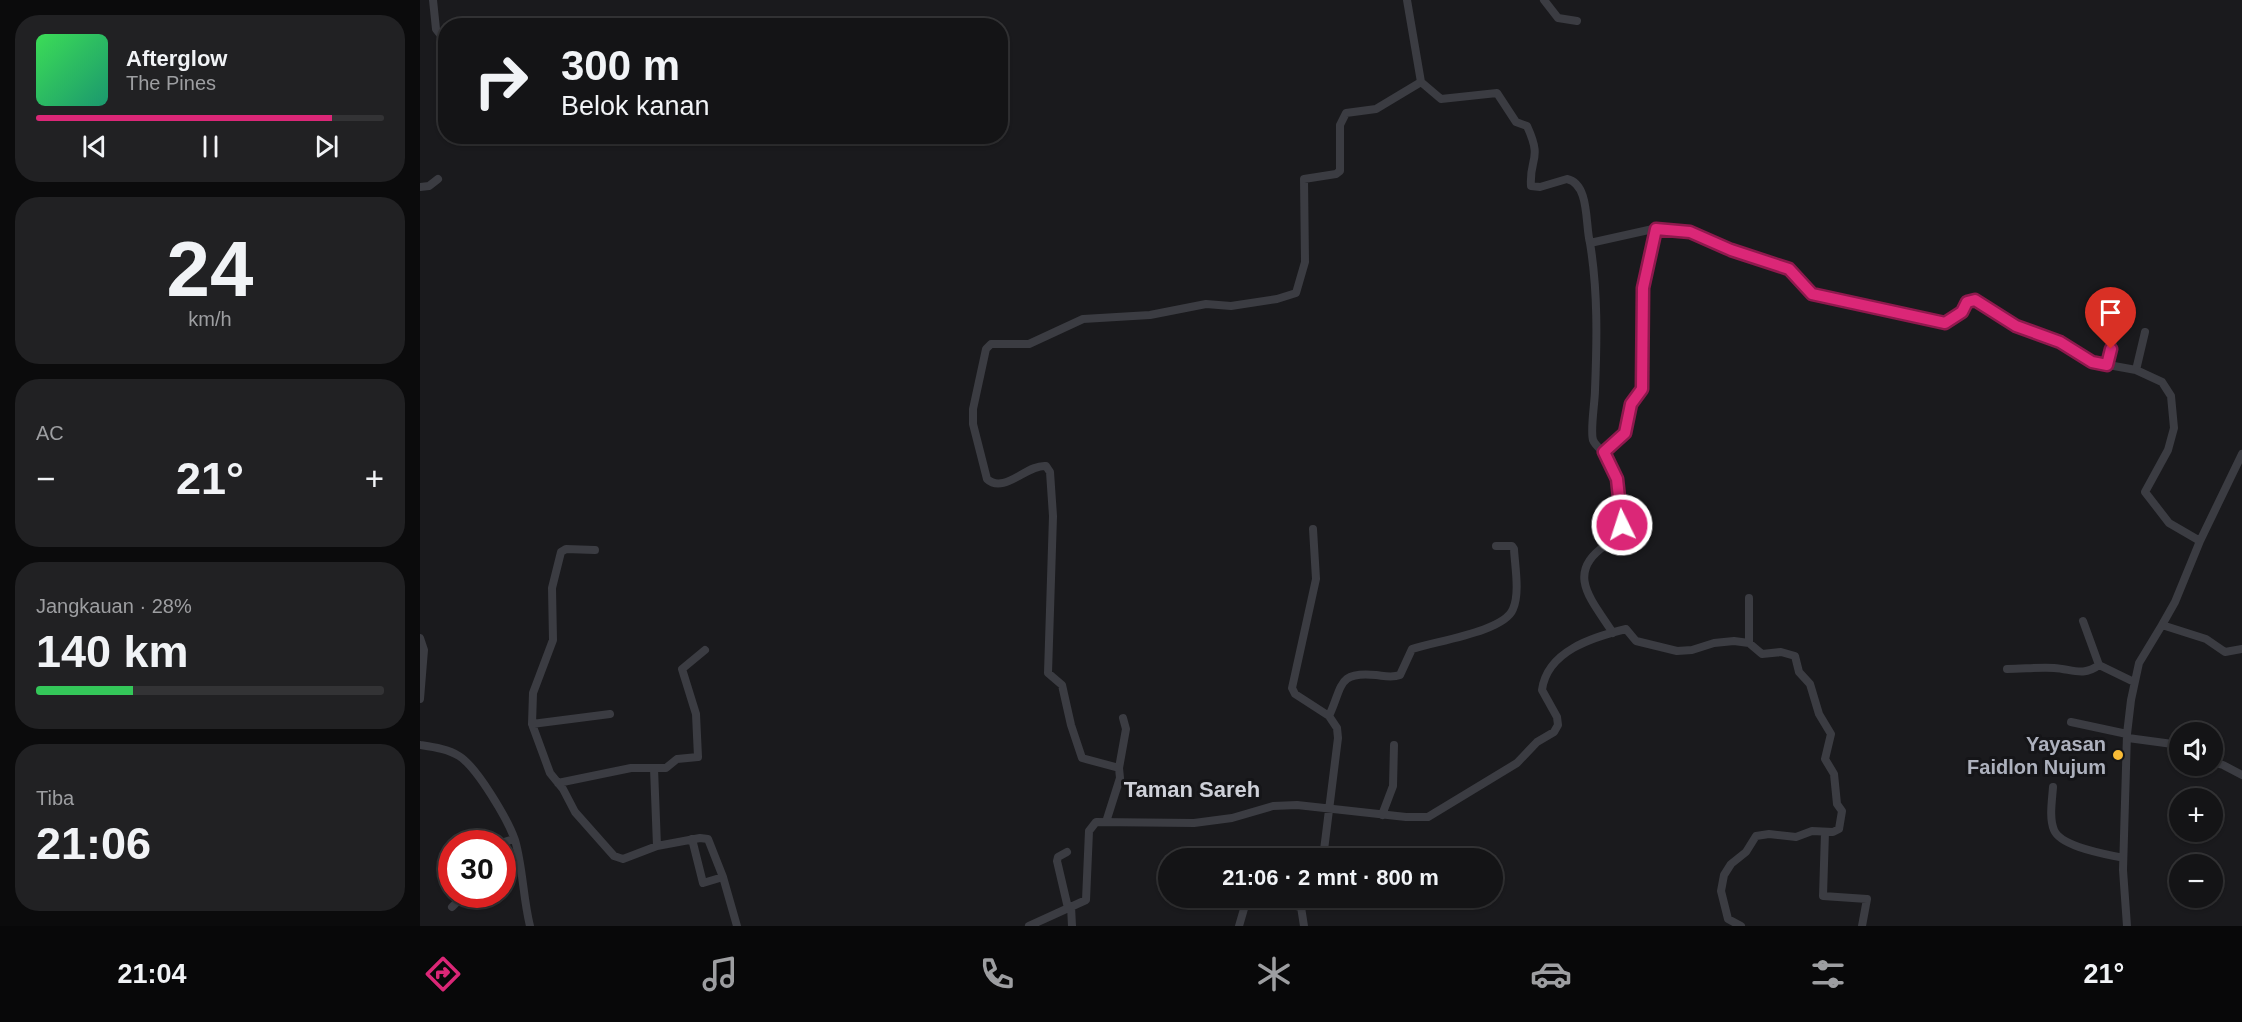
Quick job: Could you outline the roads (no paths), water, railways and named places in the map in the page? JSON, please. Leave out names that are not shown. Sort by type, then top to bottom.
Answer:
[{"type":"street","points":[[433,0],[438,32]]},
{"type":"street","points":[[1407,0],[1421,82],[1441,99],[1497,93],[1516,122],[1527,126],[1533,140],[1536,158],[1531,186],[1540,187],[1567,179],[1576,184],[1583,200],[1594,268],[1596,310],[1593,438],[1604,452],[1617,479],[1622,525],[1620,533],[1592,555],[1583,572],[1587,592],[1612,633]]},
{"type":"street","points":[[1544,0],[1558,18],[1577,21]]},
{"type":"street","points":[[1119,768],[1082,758],[1071,725],[1062,685],[1048,673],[1053,516],[1050,472],[1046,466],[1039,466],[1002,483],[992,483],[987,479],[973,424],[973,409],[986,349],[991,344],[1029,344],[1083,319],[1150,315],[1197,305],[1231,306],[1291,296],[1299,289],[1305,262],[1305,179],[1336,174],[1340,171],[1340,125],[1346,113],[1376,109],[1421,82]]},
{"type":"street","points":[[420,187],[429,186],[438,179]]},
{"type":"street","points":[[1590,243],[1656,229],[1690,232],[1731,250],[1789,269],[1812,294],[1945,323],[1962,312],[1967,302],[1975,300],[2016,326],[2060,342],[2092,362],[2136,370],[2162,382],[2171,396],[2174,429],[2168,450],[2145,492],[2169,524],[2200,541]]},
{"type":"street","points":[[1604,452],[1625,433],[1631,404],[1642,389],[1643,288],[1656,229]]},
{"type":"street","points":[[2107,365],[2115,333]]},
{"type":"street","points":[[2136,370],[2145,333]]},
{"type":"street","points":[[2127,926],[2123,858],[2128,736],[2134,682],[2142,656],[2175,602],[2200,541],[2242,454]]},
{"type":"street","points":[[1313,529],[1316,579],[1292,688],[1295,694],[1329,716],[1338,730],[1324,848]]},
{"type":"street","points":[[1329,716],[1345,680],[1350,675],[1394,678],[1400,675],[1412,649],[1486,629],[1513,611],[1514,549],[1512,546],[1496,546]]},
{"type":"street","points":[[595,550],[566,549],[561,552],[552,588],[553,640],[533,693],[532,724],[550,773],[581,820],[614,856],[623,859],[657,846],[692,839],[708,839],[723,877],[737,926]]},
{"type":"street","points":[[1749,598],[1749,643]]},
{"type":"street","points":[[2084,621],[2099,665],[2134,682]]},
{"type":"street","points":[[2162,625],[2206,639],[2225,652],[2242,649]]},
{"type":"street","points":[[1029,926],[1087,897],[1090,829],[1096,822],[1194,824],[1232,818],[1273,806],[1297,805],[1406,818],[1435,815],[1524,758],[1533,746],[1558,727],[1557,717],[1542,690],[1553,664],[1566,652],[1612,633],[1628,629],[1636,641],[1677,651],[1692,651],[1723,641],[1749,643],[1762,654],[1781,652],[1797,657],[1799,672],[1810,684],[1819,714],[1829,731],[1831,742],[1825,759],[1835,776],[1837,804],[1842,815],[1839,829],[1825,832],[1812,831],[1789,837],[1761,834],[1752,839],[1746,852],[1731,864],[1724,875],[1721,891],[1725,915],[1741,926]]},
{"type":"street","points":[[420,638],[424,650],[420,699]]},
{"type":"street","points":[[558,783],[631,768],[666,768],[677,759],[698,757],[696,714],[682,669],[705,650]]},
{"type":"street","points":[[2007,669],[2056,668],[2082,673],[2099,665]]},
{"type":"street","points":[[532,724],[610,714]]},
{"type":"street","points":[[1106,822],[1120,778],[1119,768],[1126,729],[1123,718]]},
{"type":"street","points":[[2071,722],[2128,736],[2169,742]]},
{"type":"street","points":[[420,745],[444,749],[460,757],[472,767],[509,830]]},
{"type":"street","points":[[1382,815],[1393,786],[1394,745]]},
{"type":"street","points":[[2223,765],[2242,775]]},
{"type":"street","points":[[654,768],[657,846]]},
{"type":"street","points":[[2053,787],[2051,816],[2058,837],[2069,844],[2123,858]]},
{"type":"street","points":[[1825,832],[1823,896],[1866,899],[1862,926]]},
{"type":"street","points":[[692,839],[703,883],[723,877]]},
{"type":"street","points":[[516,850],[530,926]]},
{"type":"street","points":[[1067,852],[1058,857],[1057,861],[1072,926]]},
{"type":"street","points":[[1239,926],[1244,908]]},
{"type":"street","points":[[1301,908],[1304,926]]},
{"type":"place","name":"Yayasan Faidlon Nujum","points":[[2118,755]]},
{"type":"district","name":"Taman Sareh","points":[[1192,789]]}]
